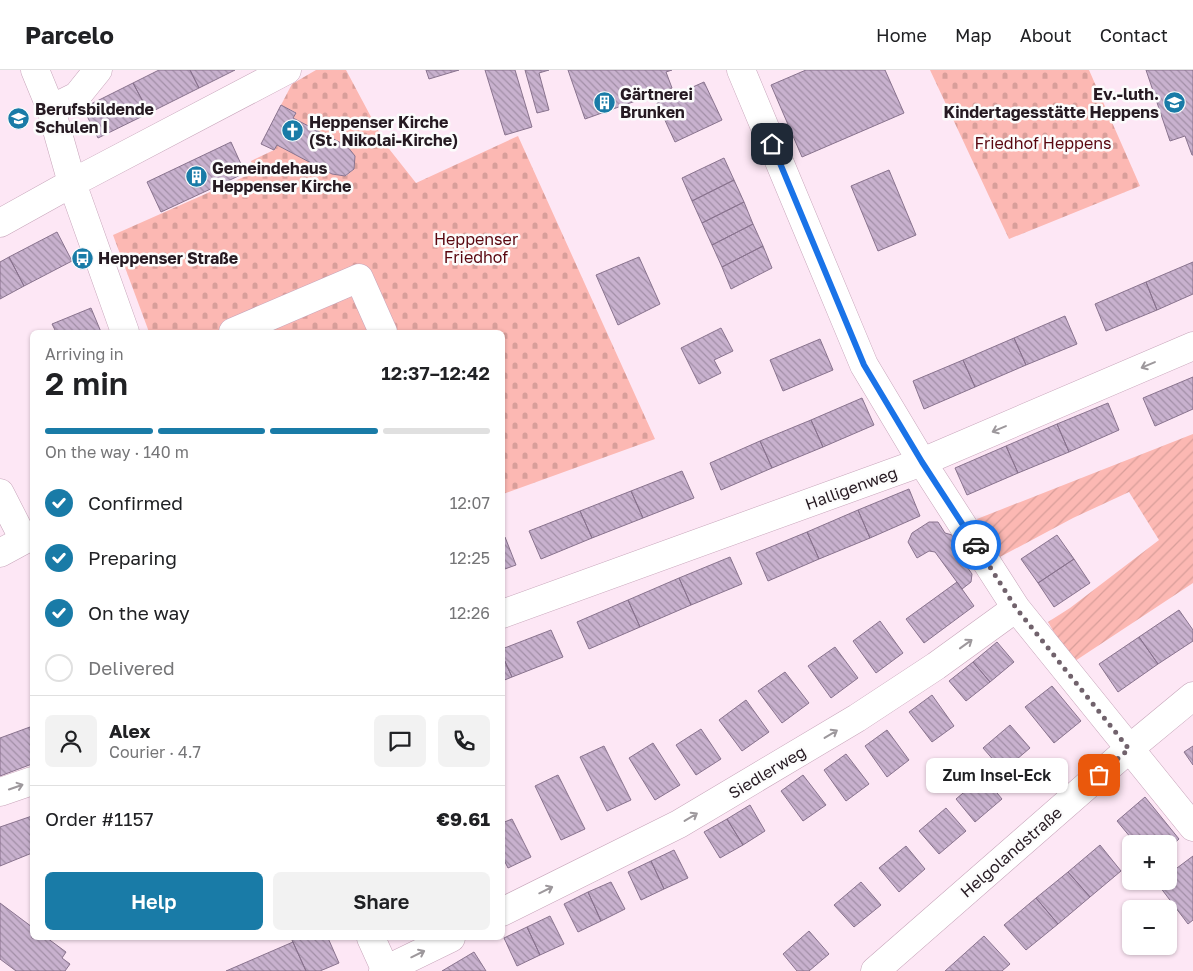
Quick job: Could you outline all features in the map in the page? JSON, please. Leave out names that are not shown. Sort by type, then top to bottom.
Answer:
[{"type":"street","points":[[35,70],[51,109],[72,183],[124,330]]},
{"type":"street","points":[[51,109],[76,96],[98,70]]},
{"type":"street","points":[[0,223],[286,70]]},
{"type":"street","points":[[741,70],[864,365],[922,462],[1016,608],[1193,827]]},
{"type":"street","points":[[238,330],[359,278],[382,330]]},
{"type":"street","name":"Halligenweg","points":[[505,613],[922,462],[1193,346]]},
{"type":"street","points":[[0,493],[24,540],[0,552]]},
{"type":"street","name":"Siedlerweg","points":[[505,911],[679,824],[857,718],[936,666],[1016,608]]},
{"type":"street","name":"Helgolandstraße","points":[[875,971],[1129,749],[1193,696]]},
{"type":"street","points":[[0,792],[30,782]]},
{"type":"street","points":[[372,940],[385,971],[446,940]]},
{"type":"green space","name":"Heppenser Friedhof","points":[[316,70],[346,70],[386,145],[416,183],[518,136],[655,439],[505,493],[505,330],[148,330],[113,235],[255,172],[251,161],[274,150],[277,145],[332,174],[346,176],[354,169],[355,156],[347,146],[293,118],[295,112],[281,105],[292,84]]},
{"type":"green space","name":"Friedhof Heppens","points":[[930,70],[1089,70],[1140,186],[1009,239]]},
{"type":"green space","points":[[1193,434],[1193,583],[1072,663],[1048,622],[1070,608],[1159,540],[1129,492],[1073,518],[998,558],[977,519]]},
{"type":"building","points":[[159,70],[190,70],[199,88],[149,113],[133,83]]},
{"type":"building","points":[[190,70],[235,70],[199,88]]},
{"type":"building","points":[[426,70],[459,70],[429,79]]},
{"type":"building","points":[[485,70],[515,70],[532,127],[505,135]]},
{"type":"building","points":[[525,70],[549,70],[539,73],[549,110],[537,113]]},
{"type":"building","name":"Gärtnerei Brunken","points":[[568,70],[672,70],[666,72],[672,88],[585,119]]},
{"type":"building","points":[[806,70],[885,70],[904,113],[802,157],[771,85]]},
{"type":"building","name":"Ev.-luth. Kindertagesstätte Heppens","points":[[1146,70],[1193,70],[1193,155],[1185,136],[1170,141]]},
{"type":"building","points":[[704,82],[722,120],[675,142],[657,103]]},
{"type":"building","points":[[133,83],[149,113],[98,138],[83,108]]},
{"type":"building","name":"Heppenser Kirche (St. Nikolai-Kirche)","points":[[281,105],[296,113],[293,118],[347,146],[355,156],[354,169],[345,176],[332,174],[277,145],[274,150],[261,144]]},
{"type":"building","name":"Gemeindehaus Heppenser Kirche","points":[[231,142],[245,173],[161,212],[147,182]]},
{"type":"building","points":[[724,158],[734,180],[692,201],[682,178]]},
{"type":"building","points":[[889,170],[916,235],[878,251],[851,186]]},
{"type":"building","points":[[734,180],[744,202],[702,223],[692,201]]},
{"type":"building","points":[[744,202],[753,224],[712,245],[702,223]]},
{"type":"building","points":[[753,224],[763,246],[722,267],[712,245]]},
{"type":"building","points":[[57,232],[72,261],[24,286],[9,257]]},
{"type":"building","points":[[763,246],[772,268],[731,289],[722,267]]},
{"type":"building","points":[[9,257],[24,286],[0,299],[0,262]]},
{"type":"building","points":[[639,257],[660,304],[618,325],[596,275]]},
{"type":"building","points":[[1193,262],[1193,294],[1157,310],[1146,282]]},
{"type":"building","points":[[1146,282],[1157,310],[1106,331],[1095,304]]},
{"type":"building","points":[[91,308],[100,330],[55,330],[52,324]]},
{"type":"building","points":[[1065,316],[1077,344],[1026,365],[1014,338]]},
{"type":"building","points":[[721,328],[733,351],[714,360],[721,373],[699,384],[681,348]]},
{"type":"building","points":[[1014,338],[1026,365],[975,387],[963,360]]},
{"type":"building","points":[[820,339],[833,370],[783,391],[770,360]]},
{"type":"building","points":[[963,360],[975,387],[924,409],[913,381]]},
{"type":"building","points":[[1193,377],[1193,409],[1155,426],[1143,398]]},
{"type":"building","points":[[862,398],[874,425],[823,447],[811,420]]},
{"type":"building","points":[[1108,403],[1119,430],[1069,452],[1057,424]]},
{"type":"building","points":[[811,420],[823,447],[772,468],[760,441]]},
{"type":"building","points":[[1057,424],[1069,452],[1018,473],[1006,446]]},
{"type":"building","points":[[760,441],[772,468],[721,490],[710,463]]},
{"type":"building","points":[[1006,446],[1018,473],[967,495],[955,468]]},
{"type":"building","points":[[682,471],[694,498],[643,518],[631,491]]},
{"type":"building","points":[[909,489],[920,516],[870,538],[858,510]]},
{"type":"building","points":[[631,491],[643,518],[592,538],[580,511]]},
{"type":"building","points":[[858,510],[870,538],[819,559],[807,532]]},
{"type":"building","points":[[580,511],[592,538],[541,559],[529,531]]},
{"type":"building","points":[[929,522],[938,522],[945,533],[952,535],[958,543],[953,547],[972,574],[971,582],[962,589],[935,552],[929,551],[917,558],[908,542],[912,533]]},
{"type":"building","points":[[807,532],[819,559],[768,581],[756,553]]},
{"type":"building","points":[[1057,535],[1074,559],[1038,583],[1021,559]]},
{"type":"building","points":[[505,537],[516,565],[505,569]]},
{"type":"building","points":[[730,557],[742,584],[691,605],[679,578]]},
{"type":"building","points":[[1074,559],[1090,583],[1054,607],[1038,583]]},
{"type":"building","points":[[679,578],[691,605],[640,627],[628,600]]},
{"type":"building","points":[[957,582],[974,606],[924,643],[906,619]]},
{"type":"building","points":[[628,600],[640,627],[589,649],[577,622]]},
{"type":"building","points":[[1179,610],[1193,630],[1193,641],[1158,664],[1139,637]]},
{"type":"building","points":[[880,621],[903,653],[876,673],[853,641]]},
{"type":"building","points":[[551,630],[563,657],[512,677],[505,662],[505,648]]},
{"type":"building","points":[[1139,637],[1158,664],[1118,692],[1099,664]]},
{"type":"building","points":[[997,642],[1014,662],[990,682],[973,662]]},
{"type":"building","points":[[835,647],[858,678],[831,698],[808,666]]},
{"type":"building","points":[[505,662],[512,677],[505,680]]},
{"type":"building","points":[[973,662],[990,682],[966,701],[949,681]]},
{"type":"building","points":[[785,672],[809,703],[782,723],[758,691]]},
{"type":"building","points":[[1052,686],[1081,721],[1054,743],[1025,707]]},
{"type":"building","points":[[932,695],[954,726],[932,742],[909,712]]},
{"type":"building","points":[[746,700],[769,732],[742,751],[719,720]]},
{"type":"building","points":[[1010,725],[1030,748],[1003,771],[983,748]]},
{"type":"building","points":[[30,727],[30,765],[0,776],[0,738]]},
{"type":"building","points":[[701,729],[721,759],[696,775],[676,745]]},
{"type":"building","points":[[887,730],[909,760],[887,777],[865,746]]},
{"type":"building","points":[[653,743],[680,785],[655,800],[629,758]]},
{"type":"building","points":[[604,746],[631,800],[607,811],[580,757]]},
{"type":"building","points":[[1193,746],[1193,765],[1184,752]]},
{"type":"building","points":[[846,754],[869,784],[846,801],[824,770]]},
{"type":"building","points":[[558,775],[585,829],[561,840],[535,786]]},
{"type":"building","points":[[803,775],[826,805],[803,821],[781,791]]},
{"type":"building","points":[[983,776],[1002,799],[975,822],[956,799]]},
{"type":"building","points":[[1145,797],[1176,835],[1129,835],[1117,821]]},
{"type":"building","points":[[750,805],[765,831],[743,845],[727,819]]},
{"type":"building","points":[[946,808],[966,831],[939,854],[919,831]]},
{"type":"building","points":[[30,817],[30,854],[0,866],[0,827]]},
{"type":"building","points":[[512,819],[531,857],[508,868],[505,862],[505,822]]},
{"type":"building","points":[[727,819],[743,845],[720,858],[704,832]]},
{"type":"building","points":[[1100,845],[1121,871],[1090,897],[1068,872]]},
{"type":"building","points":[[906,846],[925,869],[899,892],[879,868]]},
{"type":"building","points":[[674,850],[688,878],[664,889],[651,861]]},
{"type":"building","points":[[1193,856],[1193,920],[1188,924],[1177,909],[1177,900],[1170,900],[1162,890],[1177,890],[1177,868]]},
{"type":"building","points":[[651,861],[664,889],[641,900],[628,872]]},
{"type":"building","points":[[1068,872],[1090,897],[1058,924],[1036,898]]},
{"type":"building","points":[[611,882],[625,909],[601,921],[588,892]]},
{"type":"building","points":[[861,882],[881,905],[854,927],[834,905]]},
{"type":"building","points":[[588,892],[601,921],[578,932],[564,904]]},
{"type":"building","points":[[1036,898],[1058,924],[1026,950],[1004,925]]},
{"type":"building","points":[[0,903],[30,926],[30,940],[50,940],[66,952],[62,958],[70,964],[65,971],[16,971],[0,959]]},
{"type":"building","points":[[550,916],[564,944],[540,955],[527,927]]},
{"type":"building","points":[[527,927],[540,955],[517,966],[505,938]]},
{"type":"building","points":[[809,931],[829,954],[809,971],[797,971],[783,954]]},
{"type":"building","points":[[984,936],[1010,964],[1002,971],[945,971]]},
{"type":"building","points":[[292,940],[329,940],[339,963],[320,971],[306,971]]},
{"type":"building","points":[[293,942],[306,971],[226,971]]},
{"type":"building","points":[[474,952],[486,971],[442,971]]},
{"type":"way so far","points":[[976,545],[1016,608],[1129,749],[1099,775]]},
{"type":"place","name":"Gärtnerei Brunken","points":[[604,103]]},
{"type":"place","name":"Ev.-luth. Kindertagesstätte Heppens","points":[[1175,103]]},
{"type":"place","name":"Berufsbildende Schulen I","points":[[19,118]]},
{"type":"place","name":"Heppenser Kirche (St. Nikolai-Kirche)","points":[[293,131]]},
{"type":"place","name":"Gemeindehaus Heppenser Kirche","points":[[196,177]]},
{"type":"place","name":"Heppenser Straße","points":[[82,258]]},
{"type":"place","name":"Zum Insel-Eck","points":[[1099,775]]},
{"type":"route","points":[[772,144],[864,365],[922,462],[976,545]]}]
